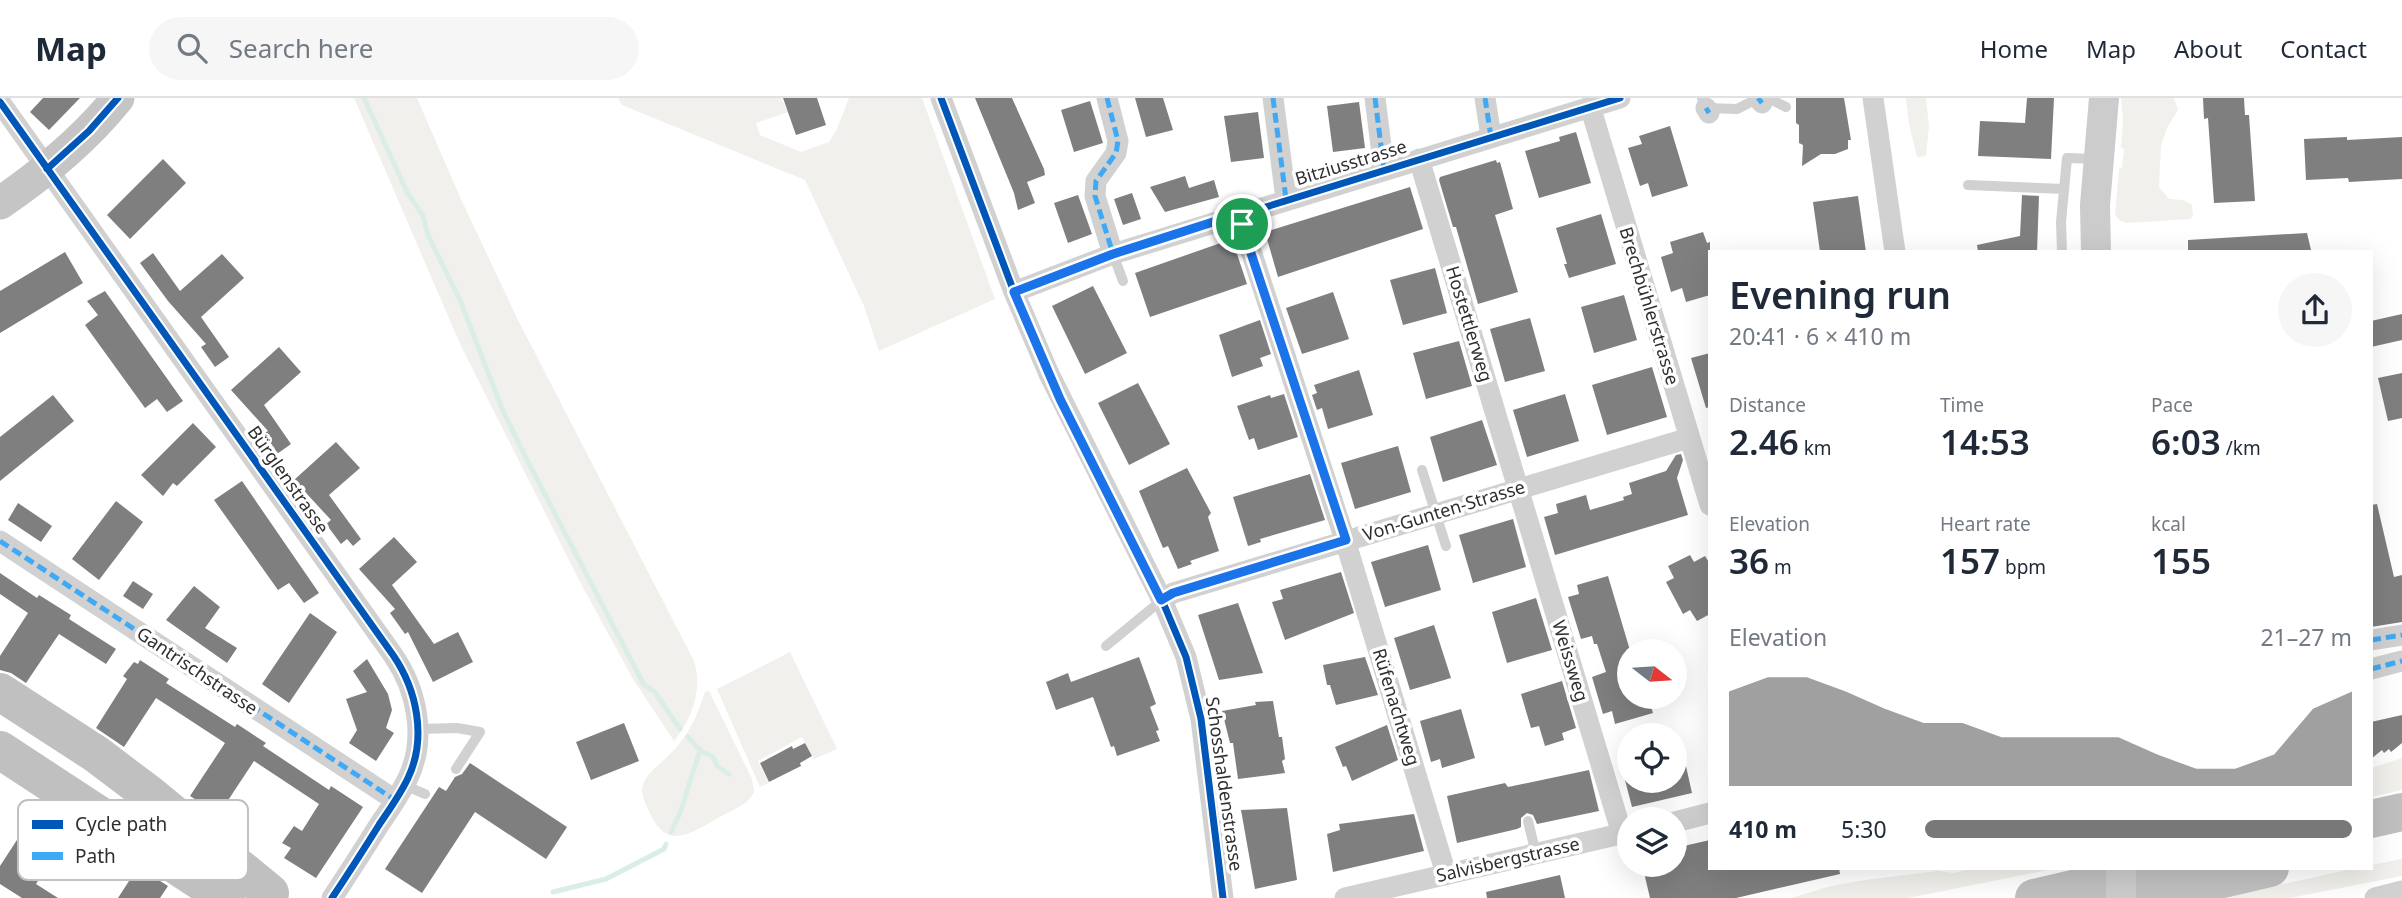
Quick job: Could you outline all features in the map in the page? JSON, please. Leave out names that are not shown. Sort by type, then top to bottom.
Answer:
[{"type":"highway","points":[[0,692],[96,754],[156,800]]},
{"type":"highway","points":[[0,720],[125,800]]},
{"type":"highway","points":[[0,750],[76,800]]},
{"type":"highway","points":[[2373,819],[2402,812]]},
{"type":"highway","points":[[2373,844],[2402,837]]},
{"type":"highway","points":[[2034,898],[2154,870]]},
{"type":"highway","points":[[2141,898],[2261,870]]},
{"type":"highway","points":[[248,875],[274,896]]},
{"type":"highway","points":[[248,879],[274,896]]},
{"type":"highway","points":[[199,880],[226,898]]},
{"type":"main road","points":[[0,204],[47,169],[89,131],[118,98]]},
{"type":"main road","points":[[2095,250],[2095,205],[2104,98]]},
{"type":"main road","points":[[2121,870],[2121,898]]},
{"type":"street","name":"Schosshaldenstrasse","points":[[941,98],[1014,292],[1060,399],[1161,600],[1186,657],[1201,719],[1223,898]]},
{"type":"street","points":[[1107,98],[1118,141],[1115,153],[1096,181],[1095,196],[1113,254]]},
{"type":"street","points":[[1273,98],[1286,199]]},
{"type":"street","points":[[1375,98],[1384,170]]},
{"type":"street","points":[[1485,98],[1491,137]]},
{"type":"street","name":"Bitziusstrasse","points":[[1014,292],[1113,254],[1620,98]]},
{"type":"street","points":[[1873,98],[1895,250]]},
{"type":"street","name":"Bürglenstrasse","points":[[0,102],[398,663],[413,697],[418,729],[414,760],[400,792],[332,898]]},
{"type":"street","name":"Brechbühlerstrasse","points":[[1590,106],[1708,499]]},
{"type":"street","name":"Hostettlerweg","points":[[1419,159],[1518,489]]},
{"type":"street","name":"Rüfenachtweg","points":[[1238,214],[1346,540],[1446,874]]},
{"type":"street","name":"Von-Gunten-Strasse","points":[[1161,600],[1173,593],[1689,438]]},
{"type":"street","name":"Weissweg","points":[[1518,489],[1618,807]]},
{"type":"street","name":"Gantrischstrasse","points":[[0,541],[400,792]]},
{"type":"street","points":[[2373,640],[2402,635]]},
{"type":"street","points":[[2373,668],[2402,661]]},
{"type":"street","points":[[1687,818],[1708,813]]},
{"type":"street","name":"Salvisbergstrasse","points":[[1345,898],[1617,835]]},
{"type":"street","points":[[2375,898],[2402,891]]},
{"type":"lane","points":[[1706,107],[1737,109],[1762,99],[1786,107]]},
{"type":"lane","points":[[2062,250],[2061,222],[2067,158],[2099,159]]},
{"type":"lane","points":[[1968,185],[2064,189]]},
{"type":"lane","points":[[1113,254],[1123,281]]},
{"type":"lane","points":[[1422,470],[1446,546]]},
{"type":"lane","points":[[1106,646],[1161,600]]},
{"type":"lane","points":[[418,729],[457,728],[480,732],[456,769]]},
{"type":"lane","points":[[400,792],[425,794]]},
{"type":"lane","points":[[1528,821],[1536,854]]},
{"type":"shaded area","points":[[354,98],[417,98],[518,320],[694,661],[697,682],[694,703],[686,723],[674,741],[633,679],[580,582],[461,346]]},
{"type":"shaded area","points":[[618,98],[781,98],[788,112],[756,123],[760,135],[801,152],[829,142],[849,98],[922,98],[995,299],[879,351],[864,306],[805,180],[622,105]]},
{"type":"shaded area","points":[[1906,98],[1926,98],[1929,126],[1926,156],[1917,157]]},
{"type":"shaded area","points":[[2121,98],[2174,98],[2178,110],[2167,128],[2161,146],[2159,187],[2169,199],[2183,200],[2192,205],[2193,216],[2190,219],[2127,223],[2115,215],[2119,169],[2122,168],[2124,149],[2121,148]]},
{"type":"shaded area","points":[[790,652],[837,749],[814,759],[802,737],[758,761],[769,783],[760,787],[717,689]]},
{"type":"shaded area","points":[[709,691],[752,779],[754,792],[748,800],[692,832],[675,836],[666,834],[652,817],[645,801],[642,791],[644,782],[684,738],[705,692]]},
{"type":"shaded area","points":[[2402,758],[2402,790],[2373,797],[2373,767]]},
{"type":"shaded area","points":[[2402,859],[2402,876],[2290,898],[2220,898],[2347,870],[2373,870],[2373,865]]},
{"type":"shaded area","points":[[1966,870],[2048,870],[1908,898],[1791,898],[1831,886],[1865,880],[1938,871],[1953,873]]},
{"type":"building","points":[[43,98],[80,98],[49,130],[30,112]]},
{"type":"building","points":[[783,98],[817,98],[826,125],[796,135]]},
{"type":"building","points":[[975,98],[1012,98],[1044,169],[1045,175],[1027,182],[1035,203],[1018,210],[1014,193]]},
{"type":"building","points":[[1135,98],[1163,98],[1173,130],[1146,137]]},
{"type":"building","points":[[1796,98],[1844,98],[1851,140],[1848,140],[1848,149],[1835,154],[1821,154],[1802,166],[1803,145],[1799,143],[1799,125],[1796,123]]},
{"type":"building","points":[[2027,98],[2054,98],[2051,159],[1978,156],[1980,121],[2025,123]]},
{"type":"building","points":[[2203,98],[2244,98],[2245,115],[2249,115],[2255,201],[2214,203],[2208,118],[2204,119]]},
{"type":"building","points":[[1090,101],[1103,143],[1074,152],[1061,110]]},
{"type":"building","points":[[1359,102],[1365,148],[1333,152],[1327,106]]},
{"type":"building","points":[[1258,112],[1264,158],[1231,162],[1224,116]]},
{"type":"building","points":[[1670,126],[1688,186],[1652,197],[1648,183],[1640,186],[1628,148],[1642,144],[1639,136]]},
{"type":"building","points":[[1576,132],[1591,183],[1539,198],[1525,151],[1560,141],[1559,137]]},
{"type":"building","points":[[2347,137],[2347,140],[2402,137],[2402,179],[2349,182],[2348,178],[2306,180],[2304,139]]},
{"type":"building","points":[[163,159],[186,183],[130,239],[107,215]]},
{"type":"building","points":[[1496,160],[1497,163],[1500,162],[1513,209],[1495,215],[1518,292],[1478,304],[1456,227],[1453,227],[1439,180],[1440,177]]},
{"type":"building","points":[[1185,176],[1189,188],[1214,180],[1219,197],[1165,212],[1150,187]]},
{"type":"building","points":[[1410,187],[1423,229],[1278,277],[1265,232]]},
{"type":"building","points":[[1132,193],[1141,219],[1123,225],[1114,199]]},
{"type":"building","points":[[1078,195],[1092,234],[1068,243],[1054,203]]},
{"type":"building","points":[[2022,195],[2039,196],[2037,250],[1978,250],[1977,245],[2020,236]]},
{"type":"building","points":[[1858,196],[1866,250],[1820,250],[1813,202]]},
{"type":"building","points":[[1601,214],[1616,264],[1569,278],[1556,228]]},
{"type":"building","points":[[1703,232],[1707,243],[1710,242],[1708,296],[1686,302],[1682,288],[1671,292],[1661,257],[1673,253],[1670,242]]},
{"type":"building","points":[[2307,233],[2311,250],[2188,250],[2188,240]]},
{"type":"building","points":[[1232,239],[1247,284],[1150,317],[1135,273]]},
{"type":"building","points":[[65,252],[83,283],[0,333],[0,291]]},
{"type":"building","points":[[153,253],[180,291],[222,254],[244,278],[201,317],[229,357],[215,367],[201,347],[206,344],[168,301],[140,263]]},
{"type":"building","points":[[1435,268],[1447,313],[1403,325],[1390,280]]},
{"type":"building","points":[[1093,286],[1127,353],[1085,374],[1052,306]]},
{"type":"building","points":[[105,291],[183,401],[167,412],[157,399],[145,408],[85,325],[98,315],[87,301]]},
{"type":"building","points":[[1333,292],[1349,339],[1302,354],[1286,308]]},
{"type":"building","points":[[1624,295],[1637,340],[1594,353],[1581,307]]},
{"type":"building","points":[[2402,314],[2402,340],[2373,347],[2373,321]]},
{"type":"building","points":[[1530,318],[1545,371],[1505,382],[1490,329]]},
{"type":"building","points":[[1260,320],[1271,354],[1260,358],[1263,366],[1232,377],[1219,335]]},
{"type":"building","points":[[1459,341],[1472,386],[1426,399],[1413,353]]},
{"type":"building","points":[[279,347],[301,372],[264,405],[291,444],[277,454],[263,434],[268,431],[231,390]]},
{"type":"building","points":[[1708,354],[1708,408],[1706,408],[1691,358]]},
{"type":"building","points":[[1652,367],[1667,417],[1607,435],[1592,385]]},
{"type":"building","points":[[1359,370],[1373,415],[1328,429],[1322,408],[1317,410],[1312,395],[1317,393],[1314,385]]},
{"type":"building","points":[[2402,373],[2402,418],[2388,421],[2378,378]]},
{"type":"building","points":[[1138,383],[1170,444],[1129,465],[1098,403]]},
{"type":"building","points":[[1284,394],[1298,437],[1258,450],[1254,438],[1249,440],[1237,406],[1270,395],[1271,398]]},
{"type":"building","points":[[1565,394],[1579,441],[1527,457],[1513,410]]},
{"type":"building","points":[[53,395],[74,421],[0,481],[0,437]]},
{"type":"building","points":[[1482,420],[1497,465],[1443,482],[1430,437]]},
{"type":"building","points":[[193,423],[216,447],[177,486],[173,483],[163,496],[141,475]]},
{"type":"building","points":[[336,442],[360,468],[329,495],[361,539],[353,546],[347,539],[341,544],[326,524],[331,520],[294,480]]},
{"type":"building","points":[[1398,446],[1411,492],[1355,509],[1341,463]]},
{"type":"building","points":[[1681,454],[1683,460],[1677,478],[1688,515],[1555,555],[1544,517],[1558,513],[1556,504],[1586,495],[1590,510],[1624,500],[1623,497],[1632,494],[1629,483],[1666,471],[1676,455]]},
{"type":"building","points":[[1187,468],[1211,513],[1208,517],[1219,551],[1190,561],[1192,564],[1178,569],[1168,546],[1163,548],[1139,491]]},
{"type":"building","points":[[1310,474],[1325,520],[1260,539],[1261,542],[1248,546],[1233,497]]},
{"type":"building","points":[[242,481],[319,593],[304,603],[289,583],[278,590],[214,500]]},
{"type":"building","points":[[116,501],[143,522],[99,580],[72,559]]},
{"type":"building","points":[[18,503],[52,526],[41,542],[8,520]]},
{"type":"building","points":[[2377,504],[2394,577],[2402,575],[2402,622],[2373,627],[2373,505]]},
{"type":"building","points":[[1513,519],[1526,567],[1473,583],[1459,535]]},
{"type":"building","points":[[394,537],[417,562],[392,585],[434,644],[458,632],[473,662],[433,682],[408,632],[405,634],[390,613],[395,609],[359,569]]},
{"type":"building","points":[[1428,545],[1441,590],[1385,607],[1371,562]]},
{"type":"building","points":[[1690,555],[1694,562],[1705,556],[1708,561],[1708,615],[1697,621],[1690,610],[1683,614],[1666,582],[1674,578],[1668,566]]},
{"type":"building","points":[[1341,572],[1354,613],[1285,640],[1272,602],[1283,599],[1280,590]]},
{"type":"building","points":[[0,573],[37,598],[39,595],[71,615],[69,619],[116,649],[106,664],[59,634],[26,683],[11,673],[0,670],[0,656],[28,613],[0,594]]},
{"type":"building","points":[[1608,576],[1627,639],[1617,639],[1617,709],[1652,709],[1653,713],[1615,724],[1612,711],[1603,714],[1592,677],[1606,672],[1592,636],[1581,639],[1568,597],[1579,594],[1577,585]]},
{"type":"building","points":[[133,581],[153,594],[143,609],[123,596]]},
{"type":"building","points":[[194,586],[220,607],[205,628],[237,648],[227,663],[166,620]]},
{"type":"building","points":[[1536,598],[1552,650],[1507,663],[1492,612]]},
{"type":"building","points":[[1238,603],[1263,673],[1219,680],[1198,615]]},
{"type":"building","points":[[310,613],[337,632],[289,703],[262,684]]},
{"type":"building","points":[[1434,625],[1451,678],[1410,690],[1394,638]]},
{"type":"building","points":[[1139,657],[1156,704],[1150,707],[1159,730],[1156,731],[1160,741],[1117,756],[1114,746],[1111,747],[1093,697],[1056,710],[1046,682],[1068,673],[1071,682]]},
{"type":"building","points":[[1365,657],[1378,695],[1336,705],[1330,685],[1327,685],[1323,665]]},
{"type":"building","points":[[367,659],[388,694],[392,710],[386,728],[394,733],[376,761],[349,743],[357,730],[346,699],[367,692],[353,671]]},
{"type":"building","points":[[140,660],[169,679],[166,683],[235,727],[237,724],[266,743],[263,746],[329,790],[331,786],[363,807],[316,878],[284,858],[291,848],[282,843],[294,826],[302,831],[319,804],[254,761],[228,800],[196,800],[190,796],[225,743],[156,698],[124,747],[96,728],[127,679],[123,676],[134,662],[138,664]]},
{"type":"building","points":[[1562,681],[1576,728],[1562,733],[1564,740],[1545,746],[1539,726],[1531,728],[1521,694]]},
{"type":"building","points":[[1273,701],[1279,737],[1282,737],[1285,773],[1238,779],[1233,743],[1230,743],[1222,711],[1256,705],[1255,702]]},
{"type":"building","points":[[1461,709],[1475,758],[1442,768],[1440,759],[1431,762],[1420,721]]},
{"type":"building","points":[[2402,715],[2402,743],[2391,752],[2389,749],[2384,753],[2382,750],[2373,757],[2373,722]]},
{"type":"building","points":[[624,723],[639,761],[591,780],[576,742]]},
{"type":"building","points":[[1387,725],[1398,760],[1352,781],[1335,747]]},
{"type":"building","points":[[805,743],[812,756],[800,763],[801,766],[769,782],[760,763],[792,746],[793,749]]},
{"type":"building","points":[[470,763],[567,827],[546,859],[475,812],[422,893],[385,869],[439,787],[446,791],[455,777],[462,774]]},
{"type":"building","points":[[1589,770],[1599,811],[1537,824],[1533,815],[1527,813],[1521,818],[1521,827],[1517,829],[1457,843],[1447,796],[1505,783],[1508,787]]},
{"type":"building","points":[[1687,771],[1692,793],[1632,807],[1628,793],[1687,793]]},
{"type":"building","points":[[1287,808],[1297,880],[1255,889],[1241,810]]},
{"type":"building","points":[[1414,814],[1424,851],[1333,872],[1327,834],[1340,830],[1339,824]]},
{"type":"building","points":[[18,838],[18,880],[39,880],[36,884],[58,898],[22,898],[0,884],[0,866]]},
{"type":"building","points":[[1708,840],[1708,870],[1839,870],[1840,874],[1736,898],[1650,898],[1645,877],[1687,877],[1687,845]]},
{"type":"building","points":[[1560,875],[1565,898],[1487,898],[1486,892]]},
{"type":"building","points":[[130,880],[159,880],[168,886],[160,898],[118,898]]},
{"type":"waterway","points":[[364,98],[407,192],[423,216],[428,235],[460,300],[503,411],[526,458],[644,685],[655,692],[680,729]]},
{"type":"waterway","points":[[688,737],[700,750],[713,757],[717,766],[729,774]]},
{"type":"waterway","points":[[671,832],[680,813],[700,750]]},
{"type":"waterway","points":[[553,892],[606,879],[664,849],[666,844]]},
{"type":"marked path","points":[[1107,98],[1118,141],[1116,153],[1096,181],[1095,196],[1113,254]]},
{"type":"marked path","points":[[1273,98],[1286,199]]},
{"type":"marked path","points":[[1375,98],[1384,170]]},
{"type":"marked path","points":[[1485,98],[1491,137]]},
{"type":"marked path","points":[[1758,98],[1762,103]]},
{"type":"marked path","points":[[1706,108],[1709,113]]},
{"type":"marked path","points":[[0,541],[395,800]]},
{"type":"marked path","points":[[2373,640],[2402,635]]},
{"type":"marked path","points":[[2373,668],[2402,661]]},
{"type":"cycle path","points":[[47,169],[89,131],[118,98]]},
{"type":"cycle path","points":[[941,98],[1014,292],[1049,374],[1162,600],[1186,657],[1201,719],[1223,898]]},
{"type":"cycle path","points":[[1014,292],[1113,254],[1620,98]]},
{"type":"cycle path","points":[[0,102],[393,655],[408,683],[417,715],[414,763],[398,796],[332,898]]},
{"type":"route","points":[[1238,214],[1242,224],[1346,540],[1173,593],[1161,600],[1060,399],[1014,292],[1113,254],[1238,214]]}]
